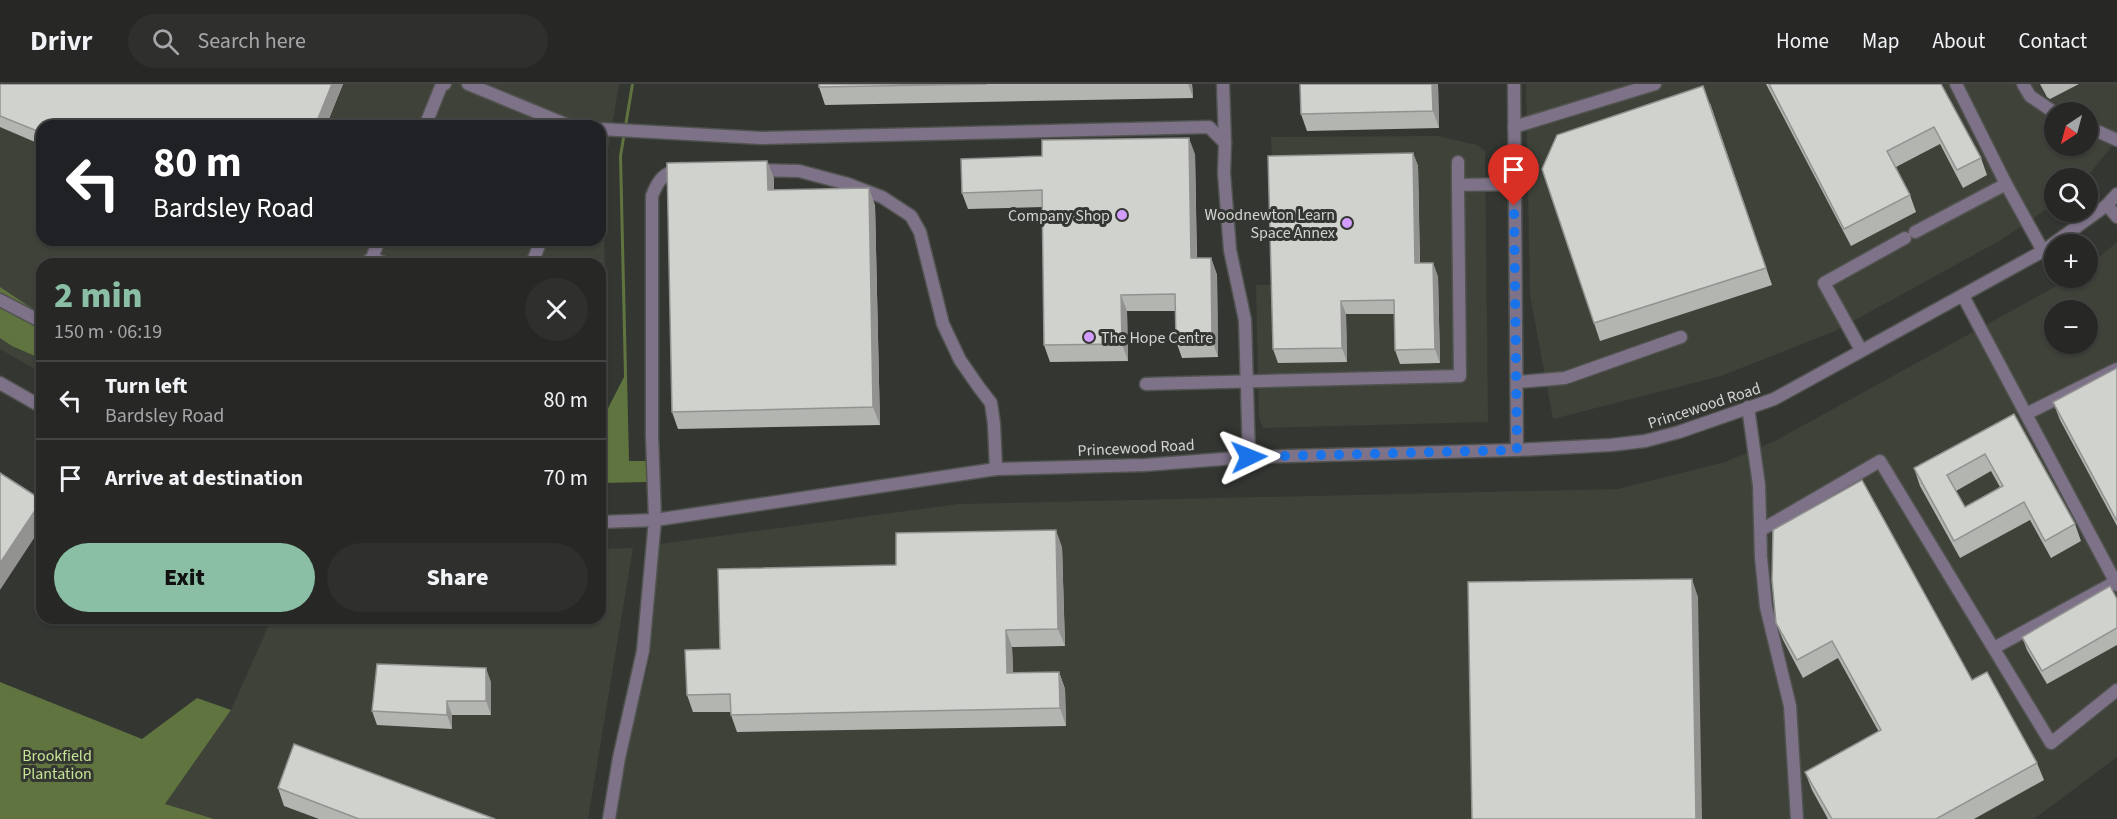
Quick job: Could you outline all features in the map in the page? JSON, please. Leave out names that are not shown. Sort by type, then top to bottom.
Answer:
[{"type":"street","points":[[428,120],[442,84],[445,84]]},
{"type":"street","points":[[468,84],[555,120]]},
{"type":"street","points":[[1223,84],[1224,173],[1230,250],[1245,320],[1249,457]]},
{"type":"street","points":[[1514,84],[1517,450]]},
{"type":"street","points":[[1514,127],[1655,84]]},
{"type":"street","points":[[1956,84],[2043,251]]},
{"type":"street","points":[[2023,84],[2030,96],[2044,106]]},
{"type":"street","points":[[606,129],[760,138],[1209,127],[1225,144]]},
{"type":"street","points":[[2098,131],[2117,140]]},
{"type":"street","points":[[1146,384],[1460,376],[1458,162]]},
{"type":"street","points":[[609,819],[619,758],[644,651],[655,520],[652,435],[652,196],[663,175],[672,170],[695,169]]},
{"type":"street","points":[[738,169],[800,171],[849,184],[882,197],[911,216],[920,232],[944,324],[960,360],[992,403],[996,469]]},
{"type":"street","points":[[1458,185],[1514,184]]},
{"type":"street","points":[[1861,350],[1824,283],[2007,184]]},
{"type":"street","name":"Princewood Road","points":[[606,522],[655,520],[996,469],[1145,465],[1249,457],[1517,450],[1645,441],[1774,399],[2043,251],[2107,205],[2117,194]]},
{"type":"street","points":[[2107,205],[2117,217]]},
{"type":"street","points":[[1963,296],[2116,584],[1994,648]]},
{"type":"street","points":[[0,300],[36,319]]},
{"type":"street","points":[[1517,382],[1565,378],[1681,337]]},
{"type":"street","points":[[2026,414],[2117,369]]},
{"type":"street","points":[[0,383],[36,404]]},
{"type":"street","points":[[1748,408],[1759,485],[1761,557],[1766,607],[1790,706],[1797,819]]},
{"type":"street","points":[[1761,530],[1880,461],[2051,743],[2117,690]]},
{"type":"shaded area","points":[[0,84],[619,84],[606,162],[606,120],[36,120],[36,246],[605,246],[605,258],[36,258],[36,370],[0,349]]},
{"type":"shaded area","points":[[1526,84],[2117,84],[2117,140],[2094,168],[2044,168],[2044,211],[2001,240],[1835,331],[1721,376],[1553,419],[1530,295]]},
{"type":"shaded area","points":[[1437,136],[1477,145],[1485,151],[1488,422],[1263,428],[1259,418],[1256,285],[1277,285],[1271,137]]},
{"type":"shaded area","points":[[2117,242],[2117,757],[2034,819],[617,819],[623,767],[650,658],[659,544],[958,504],[1618,489],[1725,462],[1775,441],[2053,288],[2098,288],[2098,258]]},
{"type":"shaded area","points":[[633,548],[588,819],[210,819],[165,804],[231,710],[269,624],[606,624],[606,549]]},
{"type":"green space","points":[[631,84],[634,84],[622,156],[629,461],[652,461],[652,472],[647,482],[606,483],[606,412],[624,377],[619,156]]},
{"type":"green space","points":[[0,287],[36,311],[36,356],[0,338]]},
{"type":"green space","name":"Brookfield Plantation","points":[[0,682],[142,739],[197,698],[231,710],[165,804],[214,819],[0,819]]},
{"type":"building","points":[[0,84],[332,84],[317,120],[36,120],[36,131],[0,116]]},
{"type":"building","points":[[819,84],[987,84],[819,87]]},
{"type":"building","points":[[1300,84],[1432,84],[1433,111],[1301,114]]},
{"type":"building","points":[[1769,84],[1941,84],[1981,158],[1957,170],[1934,127],[1887,151],[1910,195],[1844,229]]},
{"type":"building","points":[[1703,86],[1766,268],[1594,323],[1542,169],[1557,135]]},
{"type":"building","name":"Company Shop","points":[[1189,138],[1191,258],[1211,258],[1212,340],[1176,341],[1175,294],[1121,295],[1122,344],[1044,345],[1042,190],[962,193],[961,159],[1042,156],[1042,140]]},
{"type":"building","name":"Woodnewton Learn Space Annex","points":[[1413,153],[1415,263],[1433,263],[1435,349],[1395,350],[1394,300],[1341,301],[1342,348],[1273,349],[1268,156]]},
{"type":"building","points":[[767,161],[768,190],[869,188],[873,407],[672,412],[667,163]]},
{"type":"building","points":[[2117,368],[2117,521],[2053,402]]},
{"type":"building","points":[[2014,414],[2075,524],[2045,541],[2024,502],[1954,541],[1914,468]],"holes":[[[1985,454],[2003,486],[1965,507],[1947,475]]]},
{"type":"building","points":[[0,473],[36,496],[36,509],[0,563]]},
{"type":"building","points":[[1862,480],[1972,680],[1987,672],[2037,763],[1936,819],[1832,819],[1805,772],[1881,730],[1832,641],[1797,660],[1776,623],[1772,580],[1773,530]]},
{"type":"building","points":[[1056,530],[1058,629],[1006,630],[1007,673],[1059,672],[1060,708],[731,715],[730,694],[687,695],[685,650],[720,649],[718,569],[896,565],[896,533]]},
{"type":"building","points":[[1692,579],[1696,819],[1472,819],[1468,582]]},
{"type":"building","points":[[2110,586],[2117,599],[2117,628],[2042,671],[2022,637]]},
{"type":"building","points":[[377,664],[486,668],[486,701],[447,701],[447,715],[372,711]]},
{"type":"building","points":[[294,744],[495,819],[359,819],[278,788]]},
{"type":"place","name":"Company Shop","points":[[1122,215]]},
{"type":"place","name":"Woodnewton Learn Space Annex","points":[[1347,223]]},
{"type":"place","name":"The Hope Centre","points":[[1089,337]]},
{"type":"route","points":[[1249,457],[1517,450],[1514,206]]}]
